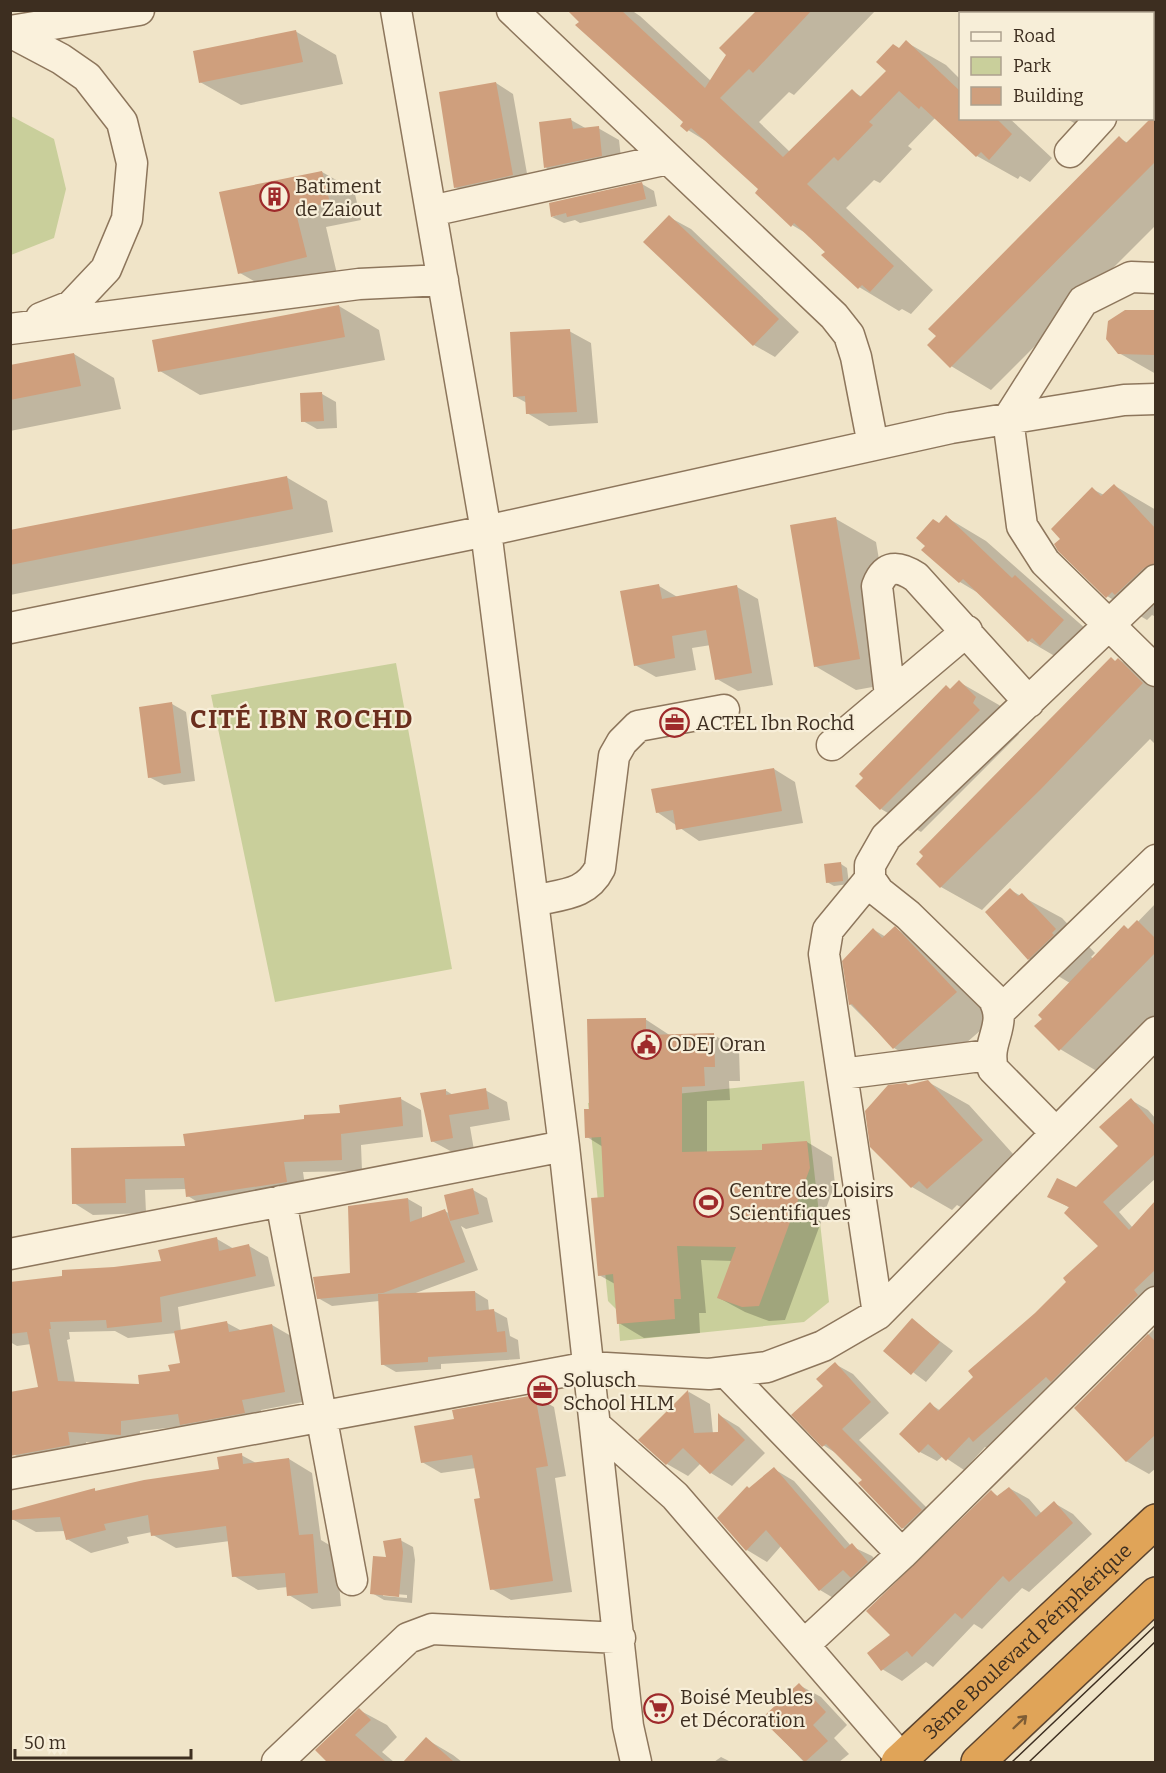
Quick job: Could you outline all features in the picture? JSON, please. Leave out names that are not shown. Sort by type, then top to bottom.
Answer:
[{"type":"highway","name":"3ème Boulevard Périphérique","points":[[900,1761],[1155,1521]]},
{"type":"highway","points":[[978,1762],[1155,1594]]},
{"type":"street","points":[[10,32],[139,10]]},
{"type":"street","points":[[396,10],[486,531],[564,1146],[628,1726],[636,1762]]},
{"type":"street","points":[[512,10],[834,316],[849,335],[856,357],[873,445]]},
{"type":"street","points":[[10,32],[61,59],[87,77],[122,122],[132,163],[127,219],[106,269],[70,306],[15,328]]},
{"type":"street","points":[[1070,152],[1099,120]]},
{"type":"street","points":[[431,212],[668,159]]},
{"type":"street","points":[[1155,279],[1131,277],[1083,301],[1008,419],[1022,526],[1045,562],[1155,671]]},
{"type":"street","points":[[15,328],[359,284],[443,280]]},
{"type":"street","points":[[10,628],[486,531],[873,445],[1124,400],[1155,399]]},
{"type":"street","points":[[890,696],[877,586],[881,574],[890,568],[901,568],[916,577],[1029,702]]},
{"type":"street","points":[[1056,1133],[1001,1079],[993,1068],[989,1055],[1000,1024],[999,1012],[993,998],[908,915],[879,892],[870,879],[870,865],[886,837],[1155,580]]},
{"type":"street","points":[[832,745],[967,631]]},
{"type":"street","points":[[533,901],[586,888],[594,880],[600,868],[614,756],[622,742],[638,726],[724,710]]},
{"type":"street","points":[[999,1012],[1155,860]]},
{"type":"street","points":[[870,879],[828,930],[824,954],[878,1314]]},
{"type":"street","points":[[10,1474],[589,1367],[709,1374],[767,1367],[823,1346],[878,1314],[1155,1032]]},
{"type":"street","points":[[842,1074],[989,1055]]},
{"type":"street","points":[[10,1254],[564,1146]]},
{"type":"street","points":[[281,1201],[352,1580]]},
{"type":"street","points":[[804,1645],[902,1554],[1155,1302]]},
{"type":"street","points":[[726,1372],[902,1554]]},
{"type":"street","points":[[596,1426],[675,1496],[804,1645],[900,1761]]},
{"type":"street","points":[[278,1762],[408,1638],[432,1629],[620,1638]]},
{"type":"green space","points":[[11,116],[54,139],[66,189],[54,238],[11,255]]},
{"type":"green space","points":[[396,663],[452,969],[275,1002],[211,695]]},
{"type":"green space","name":"Centre des Loisirs Scientifiques","points":[[804,1081],[829,1302],[804,1322],[620,1341],[618,1311],[608,1301],[588,1103]]},
{"type":"building","points":[[567,10],[621,10],[705,88],[726,55],[719,48],[757,10],[812,10],[753,73],[749,69],[720,98],[783,157],[852,89],[860,97],[886,71],[876,62],[893,44],[899,48],[906,40],[959,90],[959,120],[998,120],[1012,134],[989,160],[981,152],[976,157],[921,106],[919,109],[899,91],[869,122],[873,125],[838,161],[834,157],[807,184],[894,266],[870,292],[862,285],[858,289],[821,255],[825,252],[794,223],[791,227],[755,193],[758,189],[691,128],[687,132],[680,126],[683,122],[575,25],[579,22]]},
{"type":"building","points":[[296,30],[303,62],[199,83],[193,51]]},
{"type":"building","points":[[496,82],[513,175],[454,188],[439,92]]},
{"type":"building","points":[[1154,115],[1155,162],[950,368],[927,345],[936,336],[928,329],[1119,136],[1126,143],[1149,120],[1154,120]]},
{"type":"building","points":[[571,118],[573,129],[599,126],[602,156],[544,168],[539,122]]},
{"type":"building","points":[[322,171],[330,203],[295,209],[307,257],[238,274],[219,192]]},
{"type":"building","points":[[642,182],[646,199],[567,217],[566,213],[551,217],[549,203]]},
{"type":"building","points":[[669,215],[779,319],[753,346],[643,242]]},
{"type":"building","points":[[339,305],[345,337],[158,372],[152,340]]},
{"type":"building","points":[[1125,310],[1155,310],[1155,355],[1118,354],[1106,339],[1108,321]]},
{"type":"building","points":[[570,329],[577,412],[526,414],[525,396],[513,397],[510,332]]},
{"type":"building","points":[[74,353],[81,386],[10,400],[10,365]]},
{"type":"building","points":[[322,392],[324,421],[301,422],[300,393]]},
{"type":"building","points":[[287,476],[293,509],[10,565],[10,530]]},
{"type":"building","points":[[1114,484],[1155,528],[1155,563],[1144,568],[1115,595],[1112,592],[1106,598],[1058,551],[1054,544],[1060,539],[1051,529],[1092,487],[1101,496]]},
{"type":"building","points":[[946,515],[1012,578],[1015,575],[1064,620],[1040,646],[1032,638],[1028,642],[963,579],[959,583],[921,550],[925,546],[916,538],[933,519],[939,523]]},
{"type":"building","points":[[836,517],[860,659],[814,667],[790,525]]},
{"type":"building","points":[[659,584],[662,599],[737,585],[752,673],[715,680],[706,630],[672,636],[675,658],[634,666],[620,591]]},
{"type":"building","points":[[1111,657],[1115,661],[1118,658],[1143,683],[1041,789],[940,888],[916,864],[923,856],[919,852]]},
{"type":"building","points":[[959,680],[976,697],[973,703],[980,710],[880,810],[855,786],[863,778],[859,774],[946,685],[950,689]]},
{"type":"building","points":[[172,702],[181,773],[148,778],[139,707]]},
{"type":"building","points":[[774,768],[782,811],[676,830],[673,810],[656,813],[651,789]]},
{"type":"building","points":[[841,862],[843,881],[826,883],[824,864]]},
{"type":"building","points":[[1010,888],[1018,896],[1022,893],[1056,929],[1052,933],[1054,935],[1028,960],[985,912]]},
{"type":"building","points":[[1137,920],[1155,938],[1155,953],[1059,1051],[1034,1026],[1042,1019],[1038,1015],[1124,925],[1128,929]]},
{"type":"building","points":[[895,926],[957,992],[893,1049],[852,1004],[849,1005],[842,961],[873,928],[882,938]]},
{"type":"building","name":"Centre des Loisirs Scientifiques","points":[[646,1018],[646,1035],[714,1033],[715,1067],[704,1067],[705,1086],[682,1087],[682,1152],[762,1150],[762,1144],[807,1141],[810,1168],[759,1306],[742,1307],[717,1298],[736,1247],[677,1246],[681,1299],[674,1299],[675,1319],[617,1324],[613,1274],[598,1276],[591,1198],[604,1197],[601,1137],[585,1138],[584,1109],[589,1109],[587,1019]]},
{"type":"building","points":[[928,1080],[983,1140],[927,1189],[919,1181],[911,1188],[870,1147],[865,1111],[888,1085],[906,1083],[908,1085]]},
{"type":"building","points":[[486,1088],[489,1109],[449,1115],[453,1138],[431,1142],[420,1093],[446,1089],[446,1095]]},
{"type":"building","points":[[401,1097],[403,1126],[341,1134],[342,1160],[284,1162],[287,1182],[186,1197],[184,1178],[125,1179],[126,1203],[72,1204],[71,1148],[185,1146],[183,1134],[304,1119],[304,1115],[340,1113],[339,1105]]},
{"type":"building","points":[[1131,1098],[1155,1126],[1155,1154],[1103,1202],[1129,1230],[1155,1201],[1155,1270],[1134,1290],[1138,1295],[1051,1382],[1046,1377],[973,1442],[969,1437],[946,1461],[928,1444],[919,1453],[899,1434],[930,1402],[938,1411],[973,1377],[968,1371],[1035,1313],[1066,1282],[1063,1278],[1098,1246],[1064,1213],[1069,1207],[1047,1197],[1057,1178],[1076,1187],[1118,1146],[1099,1127]]},
{"type":"building","points":[[473,1188],[479,1214],[450,1221],[444,1195]]},
{"type":"building","points":[[408,1198],[410,1222],[445,1209],[465,1262],[383,1293],[317,1299],[313,1277],[350,1273],[348,1206]]},
{"type":"building","points":[[217,1237],[219,1251],[249,1244],[256,1276],[160,1297],[162,1322],[107,1328],[106,1320],[50,1322],[51,1329],[49,1329],[58,1381],[139,1384],[138,1375],[170,1371],[168,1365],[180,1363],[174,1331],[227,1321],[229,1332],[272,1324],[285,1392],[242,1400],[245,1413],[180,1425],[178,1414],[121,1421],[121,1435],[68,1432],[70,1445],[10,1456],[10,1392],[38,1387],[27,1332],[10,1334],[10,1282],[62,1276],[62,1270],[161,1261],[158,1250]]},
{"type":"building","points":[[475,1291],[476,1311],[494,1309],[497,1332],[505,1331],[507,1352],[428,1357],[428,1362],[381,1365],[378,1294]]},
{"type":"building","points":[[912,1318],[940,1342],[911,1375],[883,1351]]},
{"type":"building","points":[[1148,1334],[1155,1341],[1155,1435],[1126,1462],[1074,1408]]},
{"type":"building","points":[[835,1362],[871,1402],[842,1429],[922,1510],[902,1529],[858,1483],[862,1480],[826,1444],[822,1447],[791,1415],[823,1386],[816,1379]]},
{"type":"building","points":[[688,1390],[694,1433],[718,1432],[718,1413],[745,1440],[710,1474],[683,1448],[666,1465],[638,1440]]},
{"type":"building","points":[[535,1395],[548,1466],[536,1468],[553,1581],[490,1590],[474,1499],[480,1498],[472,1455],[421,1463],[414,1426],[454,1419],[452,1410]]},
{"type":"building","points":[[242,1453],[243,1464],[289,1458],[299,1535],[313,1534],[318,1593],[287,1596],[285,1573],[232,1577],[226,1526],[151,1536],[148,1515],[104,1524],[106,1530],[66,1540],[60,1517],[10,1520],[10,1511],[95,1488],[95,1491],[144,1480],[219,1469],[217,1457]]},
{"type":"building","points":[[774,1467],[845,1549],[852,1543],[868,1562],[851,1578],[843,1570],[819,1591],[766,1530],[746,1551],[717,1518],[747,1486],[749,1488]]},
{"type":"building","points":[[1009,1487],[1036,1517],[1054,1501],[1073,1523],[1009,1582],[1003,1576],[962,1619],[955,1613],[912,1657],[907,1651],[881,1671],[867,1653],[890,1635],[866,1611],[991,1490],[997,1496]]},
{"type":"building","points":[[401,1538],[403,1552],[399,1597],[370,1594],[373,1556],[386,1557],[383,1541]]},
{"type":"building","points":[[799,1683],[826,1712],[813,1725],[828,1741],[805,1762],[761,1719]]},
{"type":"building","points":[[359,1708],[371,1720],[355,1735],[386,1762],[327,1762],[315,1750]]},
{"type":"building","points":[[426,1737],[454,1762],[403,1762]]},
{"type":"tram line","points":[[1012,1762],[1156,1625]]},
{"type":"tram line","points":[[1029,1762],[1156,1641]]},
{"type":"place","name":"Batiment de Zaiout","points":[[274,197]]},
{"type":"place","name":"ACTEL Ibn Rochd","points":[[675,723]]},
{"type":"place","name":"ODEJ Oran","points":[[646,1044]]},
{"type":"place","name":"Centre des Loisirs Scientifiques","points":[[708,1202]]},
{"type":"place","name":"Solusch School HLM","points":[[542,1391]]},
{"type":"place","name":"Boisé Meubles et Décoration","points":[[659,1709]]},
{"type":"district","name":"CITÉ IBN ROCHD","points":[[302,719]]}]
